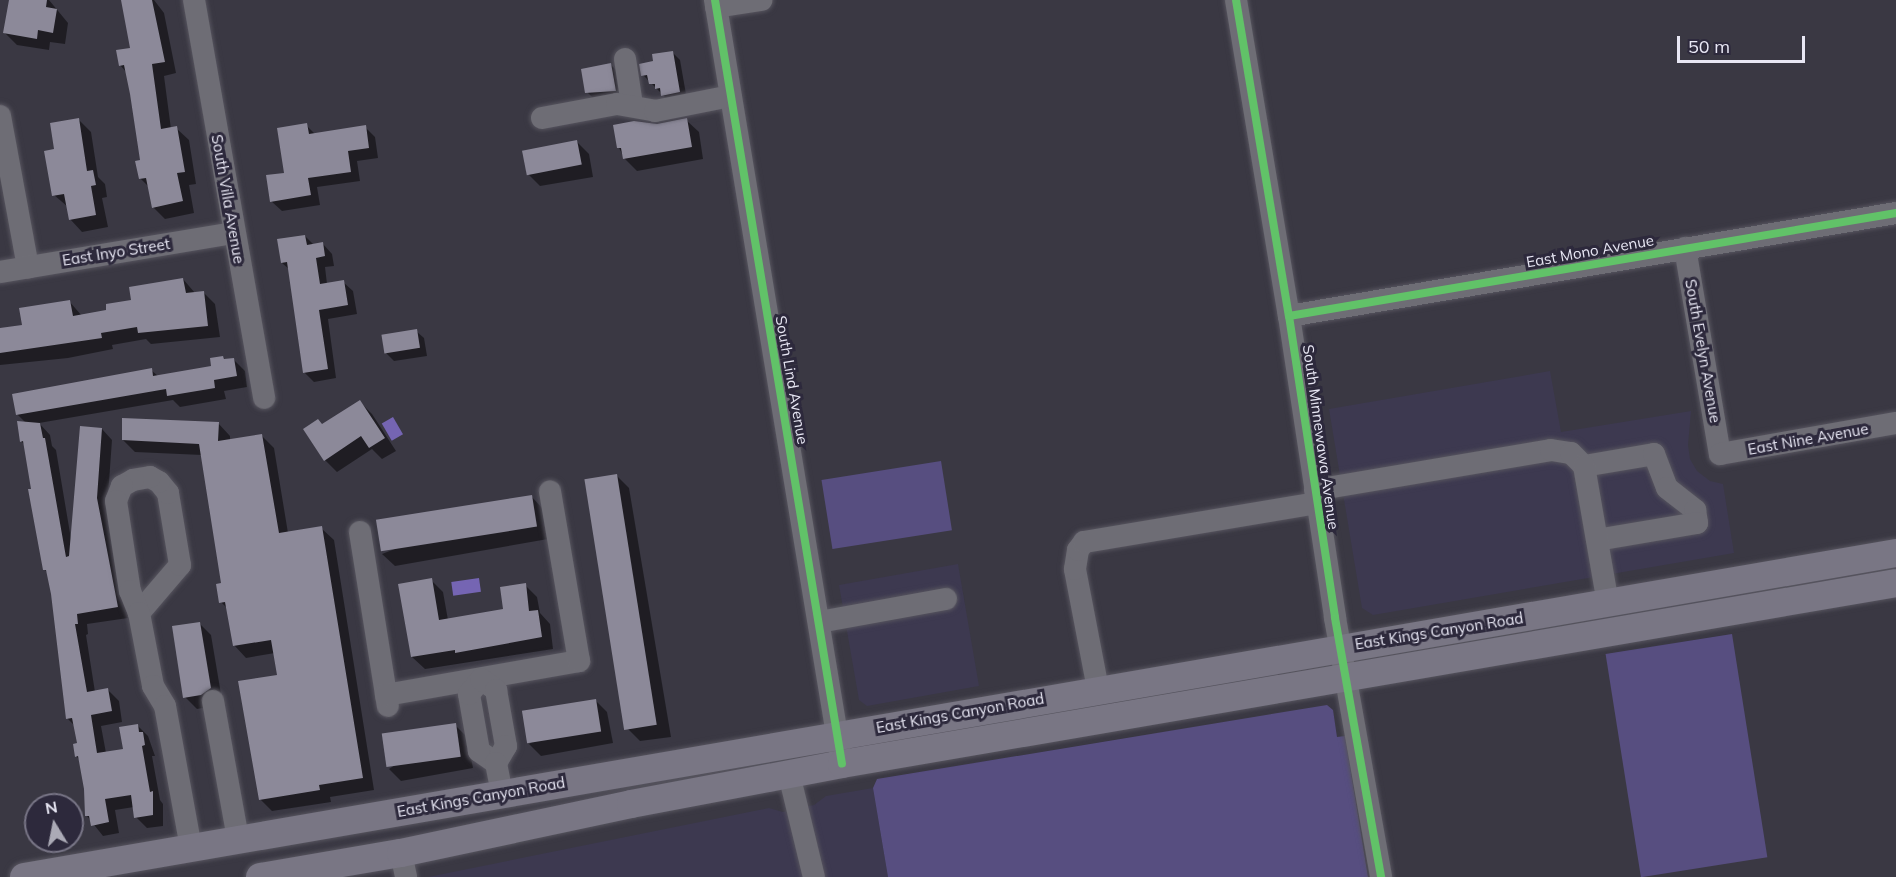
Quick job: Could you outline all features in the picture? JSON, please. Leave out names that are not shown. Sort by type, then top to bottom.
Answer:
[{"type":"main road","name":"East Kings Canyon Road","points":[[24,877],[837,734],[1896,552]]},
{"type":"main road","name":"East Kings Canyon Road","points":[[260,877],[404,865],[631,804],[789,774],[1896,583]]},
{"type":"street","name":"South Villa Avenue","points":[[194,0],[233,233],[264,398]]},
{"type":"street","points":[[715,4],[761,0]]},
{"type":"street","name":"South Minnewawa Avenue","points":[[1236,0],[1289,315],[1340,648],[1381,877]]},
{"type":"street","name":"South Lind Avenue","points":[[715,4],[842,764]]},
{"type":"street","points":[[625,58],[633,105]]},
{"type":"street","points":[[542,118],[611,105],[633,105],[655,111],[731,96]]},
{"type":"street","points":[[0,116],[28,267]]},
{"type":"street","name":"East Mono Avenue","points":[[1289,315],[1896,213]]},
{"type":"street","name":"East Inyo Street","points":[[0,272],[233,233]]},
{"type":"street","name":"South Evelyn Avenue","points":[[1685,248],[1720,454]]},
{"type":"street","name":"East Nine Avenue","points":[[1720,454],[1896,423]]},
{"type":"street","points":[[1098,689],[1075,569],[1078,550],[1084,542],[1551,450],[1571,453],[1584,466],[1608,603]]},
{"type":"street","points":[[1584,466],[1654,454],[1667,488],[1695,510],[1697,523],[1597,540]]},
{"type":"street","points":[[139,613],[180,565],[168,493],[159,482],[150,477],[133,480],[122,486],[116,501],[130,591],[139,613],[153,686],[165,706],[191,847]]},
{"type":"street","points":[[360,532],[387,700],[481,679],[579,661],[550,491]]},
{"type":"street","points":[[819,622],[946,599]]},
{"type":"street","points":[[481,679],[496,690],[506,746],[496,763],[502,794]]},
{"type":"street","points":[[213,701],[238,839]]},
{"type":"street","points":[[789,774],[814,877]]},
{"type":"shaded area","points":[[1550,371],[1561,432],[1691,411],[1688,445],[1690,459],[1697,471],[1710,481],[1723,484],[1734,553],[1373,615],[1362,608],[1329,409]]},
{"type":"shaded area","points":[[393,417],[403,434],[392,441],[382,423]]},
{"type":"shaded area","points":[[941,461],[952,530],[832,549],[821,480]]},
{"type":"shaded area","points":[[958,564],[979,686],[867,706],[859,700],[839,585]]},
{"type":"shaded area","points":[[479,578],[481,592],[453,596],[451,582]]},
{"type":"shaded area","points":[[1732,634],[1767,857],[1641,877],[1606,654]]},
{"type":"shaded area","points":[[1327,705],[1333,710],[1337,737],[1345,736],[1368,877],[888,877],[873,788],[877,779]]},
{"type":"shaded area","points":[[873,788],[888,877],[428,877],[769,808],[783,812],[814,805],[826,796]]},
{"type":"building","points":[[9,0],[47,0],[46,7],[57,9],[53,33],[38,30],[37,39],[3,33]]},
{"type":"building","points":[[121,0],[152,0],[165,62],[152,64],[161,129],[177,126],[185,172],[177,173],[183,201],[152,208],[146,178],[139,179],[135,161],[140,160],[130,94],[124,65],[119,66],[116,50],[130,48]]},
{"type":"building","points":[[673,51],[680,92],[661,96],[660,88],[655,89],[655,84],[649,84],[647,75],[641,76],[639,64],[653,61],[652,54]]},
{"type":"building","points":[[611,63],[616,91],[585,93],[581,69]]},
{"type":"building","points":[[79,118],[87,171],[93,170],[96,185],[91,186],[96,215],[69,220],[64,194],[52,196],[44,151],[54,149],[50,123]]},
{"type":"building","points":[[687,118],[692,147],[623,159],[621,148],[617,148],[613,125],[634,121],[657,124]]},
{"type":"building","points":[[307,123],[309,134],[366,125],[369,148],[348,151],[351,172],[308,178],[311,195],[270,202],[266,175],[284,173],[277,128]]},
{"type":"building","points":[[577,140],[582,165],[527,175],[522,151]]},
{"type":"building","points":[[305,235],[307,245],[323,242],[325,256],[316,258],[320,284],[344,280],[348,305],[319,310],[328,369],[303,373],[287,262],[281,263],[277,239]]},
{"type":"building","points":[[183,278],[186,293],[204,291],[208,326],[138,333],[137,327],[101,333],[102,338],[0,353],[0,328],[22,325],[19,308],[70,300],[73,316],[106,310],[106,304],[131,300],[129,287]]},
{"type":"building","points":[[417,329],[420,348],[384,353],[381,335]]},
{"type":"building","points":[[223,356],[224,359],[234,358],[237,376],[214,380],[215,388],[167,396],[166,389],[16,415],[12,394],[152,368],[153,376],[211,366],[210,358]]},
{"type":"building","points":[[360,400],[385,438],[369,448],[361,436],[324,461],[303,429],[318,419],[322,424]]},
{"type":"building","points":[[122,418],[219,422],[218,441],[262,434],[279,533],[322,526],[363,778],[319,785],[320,790],[259,800],[238,681],[277,675],[271,640],[233,646],[225,602],[219,603],[216,584],[221,583],[199,444],[122,440]]},
{"type":"building","points":[[17,421],[40,423],[43,438],[45,438],[66,557],[69,556],[80,426],[102,428],[97,498],[118,607],[77,614],[78,624],[75,624],[87,692],[108,688],[112,711],[91,715],[97,753],[123,749],[119,727],[138,724],[139,732],[143,732],[145,745],[142,746],[150,792],[153,791],[153,815],[134,818],[131,795],[105,799],[109,822],[91,826],[89,816],[85,816],[84,789],[78,756],[75,757],[73,744],[77,743],[72,718],[66,719],[51,594],[46,570],[43,570],[28,489],[31,489],[23,441],[20,442]]},
{"type":"building","points":[[617,474],[657,725],[624,730],[584,479]]},
{"type":"building","points":[[532,495],[537,527],[381,551],[376,520]]},
{"type":"building","points":[[432,578],[439,620],[503,609],[500,587],[526,583],[529,611],[538,610],[542,637],[455,653],[455,650],[411,657],[398,584]]},
{"type":"building","points":[[200,622],[211,688],[201,695],[183,698],[172,626]]},
{"type":"building","points":[[596,699],[601,732],[527,743],[522,711]]},
{"type":"building","points":[[456,723],[461,757],[386,767],[382,733]]},
{"type":"cycle path","points":[[715,0],[842,764]]},
{"type":"cycle path","points":[[1236,0],[1289,316],[1335,618],[1381,877]]},
{"type":"cycle path","points":[[1289,316],[1896,213]]}]
